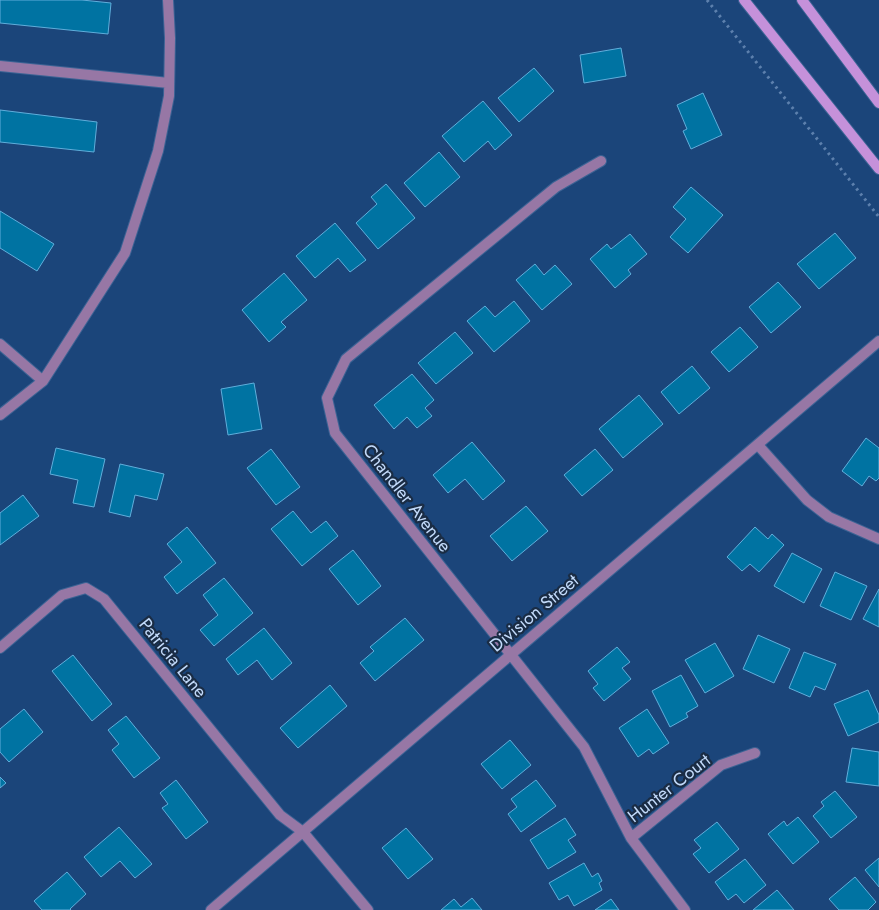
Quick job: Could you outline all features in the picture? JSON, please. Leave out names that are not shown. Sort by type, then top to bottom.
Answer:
[{"type":"main road","points":[[744,0],[879,169]]},
{"type":"main road","points":[[802,0],[879,103]]},
{"type":"street","points":[[0,415],[43,381],[124,252],[158,150],[169,96],[170,38],[168,0]]},
{"type":"street","points":[[0,66],[170,83]]},
{"type":"street","name":"Chandler Avenue","points":[[601,161],[556,187],[346,359],[327,398],[335,433],[584,746],[631,838],[685,910]]},
{"type":"street","name":"Division Street","points":[[211,910],[879,341]]},
{"type":"street","points":[[0,344],[43,381]]},
{"type":"street","points":[[758,445],[806,500],[829,517],[879,539]]},
{"type":"street","name":"Patricia Lane","points":[[0,648],[62,595],[86,588],[104,598],[280,815],[303,832],[368,910]]},
{"type":"street","name":"Hunter Court","points":[[631,838],[721,765],[755,753]]},
{"type":"path","points":[[708,0],[879,217]]},
{"type":"building","points":[[0,0],[82,0],[111,3],[108,34],[0,23]]},
{"type":"building","points":[[621,48],[626,76],[584,83],[580,55]]},
{"type":"building","points":[[534,68],[554,91],[519,122],[498,98]]},
{"type":"building","points":[[703,93],[722,135],[691,149],[683,131],[687,129],[677,105]]},
{"type":"building","points":[[483,101],[512,135],[495,150],[488,141],[464,162],[442,136]]},
{"type":"building","points":[[0,110],[97,122],[94,152],[0,142]]},
{"type":"building","points":[[439,152],[460,177],[425,207],[404,183]]},
{"type":"building","points":[[386,184],[415,218],[378,249],[356,223],[377,204],[371,197]]},
{"type":"building","points":[[691,187],[723,215],[688,253],[670,237],[686,219],[673,207]]},
{"type":"building","points":[[0,211],[54,244],[37,271],[0,248]]},
{"type":"building","points":[[335,223],[366,260],[350,272],[338,258],[315,278],[296,256]]},
{"type":"building","points":[[835,233],[856,258],[819,289],[797,264]]},
{"type":"building","points":[[630,234],[647,254],[628,270],[631,274],[615,288],[590,259],[607,244],[611,249]]},
{"type":"building","points":[[535,264],[544,275],[555,265],[572,284],[542,310],[516,280]]},
{"type":"building","points":[[284,273],[307,300],[281,322],[286,327],[269,342],[242,310]]},
{"type":"building","points":[[778,282],[801,307],[771,333],[749,307]]},
{"type":"building","points":[[514,301],[530,321],[494,352],[467,321],[485,306],[495,317]]},
{"type":"building","points":[[740,327],[758,347],[729,372],[711,352]]},
{"type":"building","points":[[455,332],[473,353],[436,384],[418,363]]},
{"type":"building","points":[[692,366],[710,388],[679,414],[661,392]]},
{"type":"building","points":[[412,374],[434,400],[425,408],[432,416],[417,428],[407,417],[394,429],[374,405]]},
{"type":"building","points":[[254,383],[262,429],[228,435],[221,389]]},
{"type":"building","points":[[639,395],[663,424],[623,458],[599,429]]},
{"type":"building","points":[[866,438],[879,448],[879,478],[876,481],[869,476],[862,486],[842,471]]},
{"type":"building","points":[[472,442],[505,481],[483,500],[465,479],[448,493],[433,475]]},
{"type":"building","points":[[56,448],[105,459],[94,507],[73,503],[78,480],[50,474]]},
{"type":"building","points":[[271,449],[300,487],[276,505],[247,468]]},
{"type":"building","points":[[595,449],[613,470],[582,496],[564,475]]},
{"type":"building","points":[[120,464],[164,474],[157,500],[135,495],[130,517],[109,512]]},
{"type":"building","points":[[23,495],[39,516],[0,545],[0,513]]},
{"type":"building","points":[[526,506],[548,531],[512,561],[490,536]]},
{"type":"building","points":[[293,511],[311,533],[326,521],[338,536],[302,566],[271,529]]},
{"type":"building","points":[[187,527],[216,563],[177,594],[164,577],[182,562],[167,544]]},
{"type":"building","points":[[755,527],[768,539],[772,534],[784,545],[759,572],[750,564],[742,571],[727,557]]},
{"type":"building","points":[[353,550],[381,586],[358,605],[329,569]]},
{"type":"building","points":[[792,553],[822,569],[804,603],[774,586]]},
{"type":"building","points":[[835,572],[867,586],[851,620],[820,606]]},
{"type":"building","points":[[224,578],[253,613],[214,646],[200,630],[218,615],[203,595]]},
{"type":"building","points":[[879,589],[879,627],[863,619]]},
{"type":"building","points":[[405,618],[424,640],[375,681],[360,663],[374,651],[370,647]]},
{"type":"building","points":[[264,628],[292,663],[272,680],[257,660],[238,675],[226,659]]},
{"type":"building","points":[[758,635],[790,649],[774,683],[743,669]]},
{"type":"building","points":[[715,643],[734,676],[705,693],[685,660]]},
{"type":"building","points":[[617,647],[630,662],[622,668],[631,679],[604,701],[593,688],[598,684],[588,671]]},
{"type":"building","points":[[804,652],[836,664],[825,690],[815,686],[810,697],[789,688]]},
{"type":"building","points":[[73,655],[112,704],[92,721],[52,671]]},
{"type":"building","points":[[681,675],[698,706],[686,713],[688,717],[670,727],[652,691]]},
{"type":"building","points":[[330,685],[347,706],[298,748],[280,728]]},
{"type":"building","points":[[868,690],[879,715],[879,722],[848,736],[834,704]]},
{"type":"building","points":[[24,709],[43,732],[9,762],[0,752],[0,729]]},
{"type":"building","points":[[647,709],[669,743],[653,754],[649,749],[638,757],[619,728]]},
{"type":"building","points":[[126,716],[160,758],[134,778],[112,750],[119,744],[108,730]]},
{"type":"building","points":[[510,740],[531,765],[502,789],[481,764]]},
{"type":"building","points":[[852,748],[879,752],[879,786],[846,782]]},
{"type":"building","points":[[0,777],[6,783],[0,788]]},
{"type":"building","points":[[176,780],[208,822],[186,839],[162,808],[168,804],[160,793]]},
{"type":"building","points":[[536,780],[556,806],[521,832],[508,814],[517,807],[511,799]]},
{"type":"building","points":[[835,791],[857,817],[831,838],[813,816],[824,806],[821,802]]},
{"type":"building","points":[[798,817],[819,842],[793,864],[768,834],[784,821],[787,826]]},
{"type":"building","points":[[565,818],[576,835],[568,840],[576,852],[548,869],[530,840]]},
{"type":"building","points":[[717,822],[739,849],[709,873],[693,854],[701,848],[694,840]]},
{"type":"building","points":[[119,827],[152,864],[135,878],[120,861],[101,877],[84,857]]},
{"type":"building","points":[[406,828],[433,859],[408,879],[382,848]]},
{"type":"building","points":[[879,858],[879,887],[865,870]]},
{"type":"building","points":[[745,859],[766,885],[744,903],[736,894],[728,900],[715,882]]},
{"type":"building","points":[[584,863],[592,877],[598,873],[602,881],[599,883],[602,890],[574,906],[568,895],[559,900],[549,883]]},
{"type":"building","points":[[67,872],[86,894],[71,910],[42,910],[34,901]]},
{"type":"building","points":[[855,877],[876,902],[868,910],[839,910],[829,899]]},
{"type":"building","points":[[777,890],[794,910],[753,910]]},
{"type":"building","points":[[472,898],[482,910],[441,910],[454,899],[461,907]]},
{"type":"building","points":[[611,899],[619,910],[595,910]]}]
